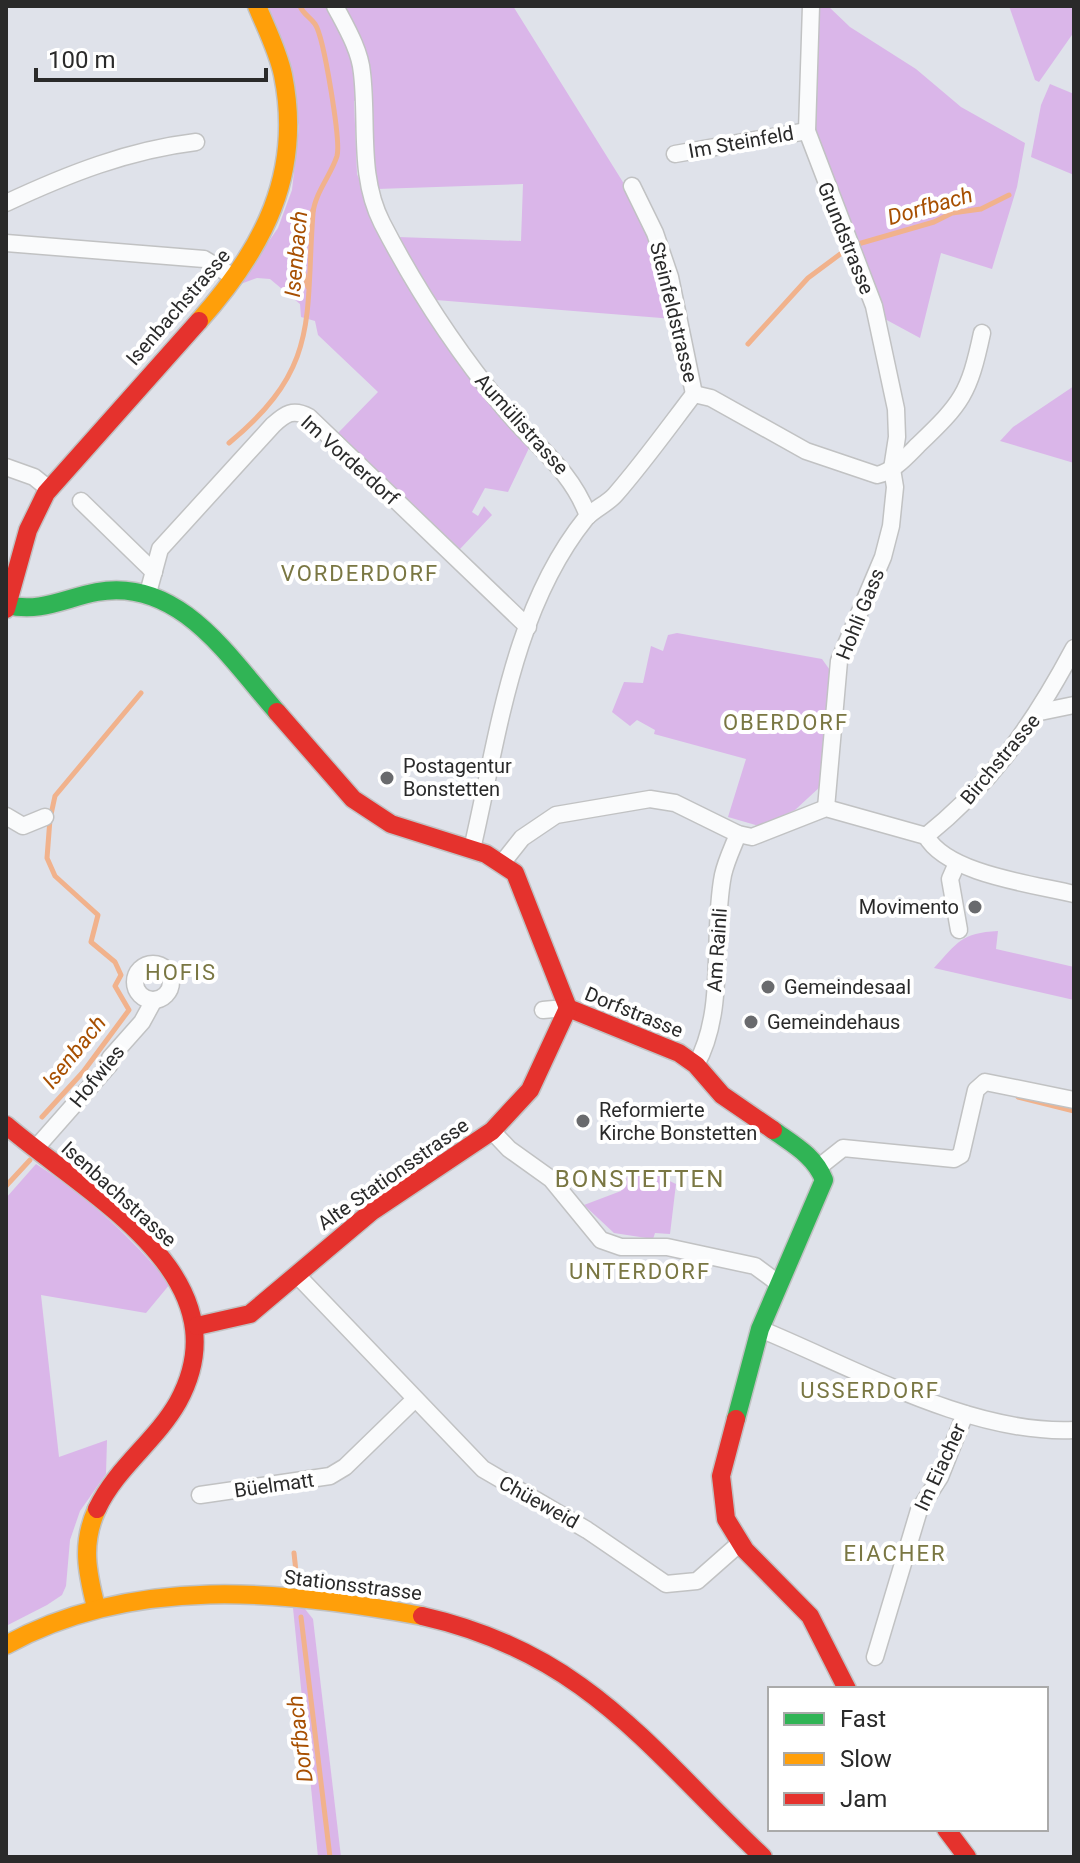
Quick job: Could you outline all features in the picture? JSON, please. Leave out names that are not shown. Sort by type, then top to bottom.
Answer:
[{"type":"street","name":"Isenbachstrasse","points":[[7,607],[24,538],[49,489],[234,277],[255,251],[271,218],[289,147],[284,75],[257,6]]},
{"type":"street","name":"Aumülistrasse","points":[[335,6],[353,40],[362,71],[365,169],[380,218],[470,365],[521,428],[563,468],[579,490],[588,516]]},
{"type":"street","name":"Grundstrasse","points":[[811,6],[807,131],[874,306],[896,409],[897,437],[892,469]]},
{"type":"street","name":"Im Steinfeld","points":[[675,154],[807,131]]},
{"type":"street","points":[[6,203],[119,156],[149,147],[196,142]]},
{"type":"street","name":"Steinfeldstrasse","points":[[632,186],[655,233],[670,277],[694,394]]},
{"type":"street","points":[[6,243],[204,259],[234,277]]},
{"type":"street","points":[[472,849],[484,787],[528,627],[545,586],[588,516],[612,499],[694,394],[711,398],[777,437],[835,463],[877,475],[892,469],[961,403],[970,382],[982,333]]},
{"type":"street","name":"Im Vorderdorf","points":[[154,572],[160,549],[273,425],[286,414],[302,413],[528,627]]},
{"type":"street","points":[[6,467],[34,477],[49,489]]},
{"type":"street","name":"Hohli Gass","points":[[826,808],[839,661],[883,557],[895,487],[892,469]]},
{"type":"street","points":[[81,501],[116,539],[154,572],[148,593]]},
{"type":"street","points":[[7,607],[42,610],[104,591],[148,593],[180,608],[197,621],[353,799],[391,824],[503,862],[522,838],[556,815],[650,799],[701,814],[738,834],[752,837],[826,808],[926,836],[934,850],[957,863],[1074,894]]},
{"type":"street","name":"Birchstrasse","points":[[926,836],[971,797],[1040,712],[1074,648]]},
{"type":"street","points":[[1040,712],[1074,705]]},
{"type":"street","points":[[6,816],[23,826],[45,817]]},
{"type":"street","name":"Am Rainli","points":[[696,1065],[706,1046],[712,1021],[723,873],[738,834]]},
{"type":"street","name":"Dorfstrasse","points":[[503,862],[523,887],[555,1009],[650,1039],[696,1065],[722,1095],[806,1153],[819,1167]]},
{"type":"street","points":[[957,863],[950,879],[959,930]]},
{"type":"street","name":"Hofwies","points":[[35,1149],[110,1064],[110,1058],[142,1022],[154,1000]]},
{"type":"street","name":"Alte Stationsstrasse","points":[[197,1326],[250,1314],[371,1212],[492,1131],[530,1090],[555,1009]]},
{"type":"street","points":[[846,1687],[814,1622],[739,1544],[721,1514],[721,1476],[760,1329],[787,1261],[821,1194],[824,1180],[819,1167],[843,1148],[954,1159],[961,1155],[976,1090],[985,1082],[1074,1100]]},
{"type":"street","name":"Isenbachstrasse","points":[[6,1125],[161,1259],[181,1285],[197,1326],[193,1369],[183,1396],[101,1502],[89,1524],[86,1566],[96,1607]]},
{"type":"street","points":[[492,1131],[509,1149],[551,1179],[601,1240],[621,1247],[667,1247],[755,1266],[787,1261]]},
{"type":"street","points":[[755,1266],[778,1283]]},
{"type":"street","name":"Chüeweid","points":[[296,1274],[414,1400],[492,1476],[587,1530],[666,1584],[697,1581],[739,1544]]},
{"type":"street","points":[[760,1329],[965,1414],[1029,1431],[1074,1430]]},
{"type":"street","name":"Büelmatt","points":[[200,1495],[330,1476],[345,1467],[414,1400]]},
{"type":"street","name":"Im Eiacher","points":[[875,1657],[919,1510],[940,1477],[965,1414]]},
{"type":"street","name":"Stationsstrasse","points":[[6,1645],[32,1631],[96,1607],[160,1595],[301,1599],[379,1606],[446,1619],[507,1642],[563,1671],[615,1708],[763,1857]]},
{"type":"street","points":[[948,1831],[967,1857]]},
{"type":"shaded area","points":[[266,6],[513,6],[626,187],[653,245],[674,319],[436,300],[397,237],[521,241],[523,184],[377,189],[369,150],[369,100],[354,101],[357,174],[386,245],[480,391],[529,448],[508,492],[485,488],[472,512],[478,516],[484,506],[492,515],[460,549],[338,433],[378,392],[318,335],[315,321],[301,317],[300,304],[270,279],[257,278],[238,285],[278,228],[292,190],[299,126]]},
{"type":"shaded area","points":[[814,6],[828,6],[850,27],[916,69],[961,107],[1025,143],[1017,187],[992,269],[941,253],[920,338],[883,318],[817,151],[811,91]]},
{"type":"shaded area","points":[[1009,6],[1074,6],[1074,32],[1039,82],[1035,80]]},
{"type":"shaded area","points":[[1050,84],[1074,94],[1074,175],[1031,157],[1041,105]]},
{"type":"shaded area","points":[[1074,386],[1074,463],[1000,441],[1013,427]]},
{"type":"shaded area","points":[[677,633],[822,659],[832,673],[821,786],[795,810],[759,826],[728,817],[746,759],[654,734],[655,730],[637,720],[630,726],[612,712],[624,682],[643,683],[651,646],[663,651],[668,635]]},
{"type":"shaded area","points":[[998,931],[996,949],[1074,967],[1074,1000],[934,968],[961,940]]},
{"type":"shaded area","points":[[36,1164],[108,1219],[170,1284],[146,1313],[41,1295],[59,1457],[107,1440],[106,1474],[80,1511],[70,1540],[66,1586],[62,1595],[6,1626],[6,1198]]},
{"type":"shaded area","points":[[642,1168],[676,1184],[670,1234],[655,1233],[653,1239],[614,1233],[584,1205],[621,1191],[630,1170]]},
{"type":"shaded area","points":[[293,1608],[305,1609],[313,1619],[341,1857],[318,1857]]},
{"type":"waterway","name":"Isenbach","points":[[229,443],[259,416],[280,390],[294,365],[307,312],[314,206],[337,156],[334,112],[323,48],[315,24],[300,6]]},
{"type":"waterway","name":"Dorfbach","points":[[858,244],[934,222],[952,213],[981,209],[1009,195]]},
{"type":"waterway","points":[[302,241],[313,210]]},
{"type":"waterway","name":"Dorfbach","points":[[748,344],[808,278],[847,249]]},
{"type":"waterway","points":[[300,261],[308,287]]},
{"type":"waterway","name":"Isenbach","points":[[42,1117],[83,1072],[129,1010],[115,986],[121,975],[115,962],[91,942],[98,915],[55,876],[47,858],[55,796],[141,693]]},
{"type":"waterway","points":[[1018,1097],[1074,1111]]},
{"type":"waterway","points":[[6,1186],[30,1160]]},
{"type":"waterway","name":"Dorfbach","points":[[294,1553],[297,1581]]},
{"type":"waterway","name":"Dorfbach","points":[[301,1617],[330,1857]]},
{"type":"traffic: fast","points":[[7,605],[42,606],[97,592],[127,591],[154,597],[178,609],[200,626],[277,712]]},
{"type":"traffic: fast","points":[[736,1419],[760,1329],[824,1180],[809,1158],[773,1130]]},
{"type":"traffic: slow","points":[[199,321],[222,294],[259,238],[282,177],[288,111],[283,75],[257,6]]},
{"type":"traffic: slow","points":[[96,1607],[87,1546],[97,1509]]},
{"type":"traffic: slow","points":[[6,1645],[55,1623],[105,1607],[157,1598],[210,1594],[317,1600],[422,1616]]},
{"type":"traffic: jam","points":[[6,609],[28,530],[46,493],[199,321]]},
{"type":"traffic: jam","points":[[277,712],[353,799],[391,824],[486,854],[515,873],[568,1008],[679,1053],[696,1065],[722,1095],[773,1130]]},
{"type":"traffic: jam","points":[[197,1326],[250,1314],[371,1212],[492,1131],[530,1090],[568,1008]]},
{"type":"traffic: jam","points":[[6,1125],[114,1210],[148,1242],[175,1277],[191,1315],[194,1357],[178,1402],[115,1480],[97,1509]]},
{"type":"traffic: jam","points":[[736,1419],[721,1476],[726,1519],[745,1550],[810,1616],[846,1687]]},
{"type":"traffic: jam","points":[[422,1616],[479,1633],[528,1654],[572,1680],[648,1743],[763,1857]]},
{"type":"traffic: jam","points":[[948,1831],[967,1857]]},
{"type":"place","name":"Postagentur Bonstetten","points":[[387,778]]},
{"type":"place","name":"Movimento","points":[[975,907]]},
{"type":"place","name":"Gemeindesaal","points":[[768,987]]},
{"type":"place","name":"Gemeindehaus","points":[[751,1022]]},
{"type":"place","name":"Reformierte Kirche Bonstetten","points":[[583,1121]]},
{"type":"district","name":"VORDERDORF","points":[[360,573]]},
{"type":"district","name":"OBERDORF","points":[[786,722]]},
{"type":"district","name":"HOFIS","points":[[181,972]]},
{"type":"district","name":"BONSTETTEN","points":[[640,1179]]},
{"type":"district","name":"UNTERDORF","points":[[640,1271]]},
{"type":"district","name":"USSERDORF","points":[[870,1390]]},
{"type":"district","name":"EIACHER","points":[[895,1553]]}]
